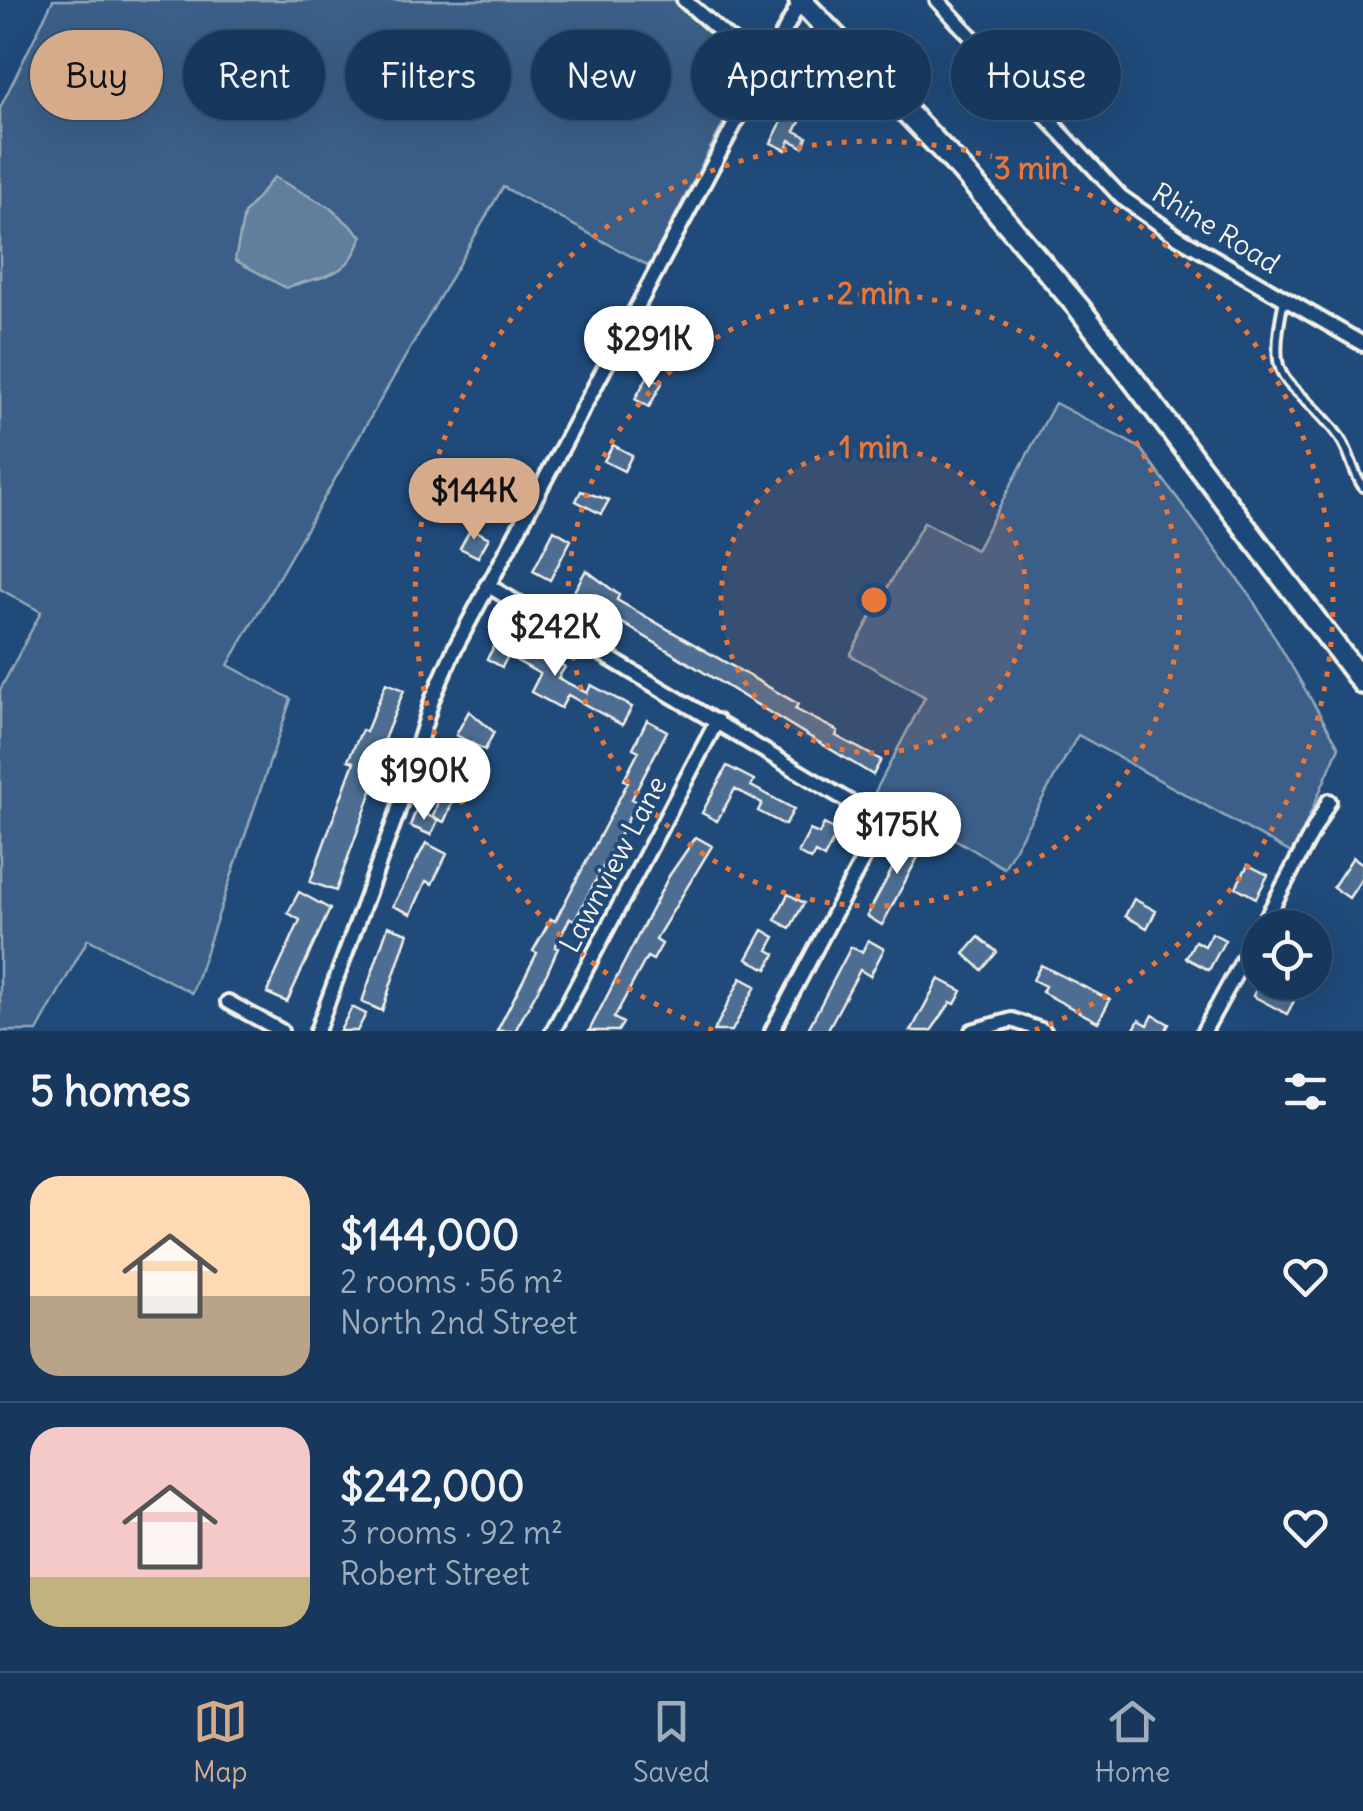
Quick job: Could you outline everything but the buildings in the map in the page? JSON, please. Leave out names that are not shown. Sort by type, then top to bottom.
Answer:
[{"type":"highway","points":[[801,0],[962,170],[1079,308],[1363,683]]},
{"type":"street","points":[[684,0],[719,30]]},
{"type":"street","points":[[786,30],[801,0]]},
{"type":"street","name":"Rhine Road","points":[[936,0],[1122,198],[1168,231],[1363,344]]},
{"type":"street","points":[[316,1031],[397,814],[432,700],[488,585],[738,120]]},
{"type":"street","points":[[488,585],[854,804],[876,829],[772,1031]]},
{"type":"street","name":"Lawnview Lane","points":[[553,1031],[717,721]]},
{"type":"street","points":[[1270,910],[1329,801]]},
{"type":"street","points":[[1204,1031],[1242,961]]},
{"type":"street","points":[[228,1002],[281,1031]]},
{"type":"street","points":[[972,1031],[1012,1020],[1044,1031]]},
{"type":"lane","points":[[1284,299],[1276,362],[1286,382],[1338,436],[1363,486]]},
{"type":"shaded area","points":[[53,0],[678,0],[713,30],[691,30],[691,120],[725,120],[649,266],[503,187],[228,665],[291,699],[192,993],[88,939],[37,1031],[0,1031],[0,690],[41,612],[0,589],[0,108],[30,47],[30,120],[163,120],[163,30],[38,30]]},
{"type":"shaded area","points":[[274,177],[329,207],[362,236],[342,268],[286,288],[235,260],[244,214]]},
{"type":"shaded area","points":[[1055,403],[1140,448],[1251,597],[1339,747],[1293,854],[1078,735],[1004,868],[875,792],[925,697],[850,655],[924,522],[976,550]]}]
